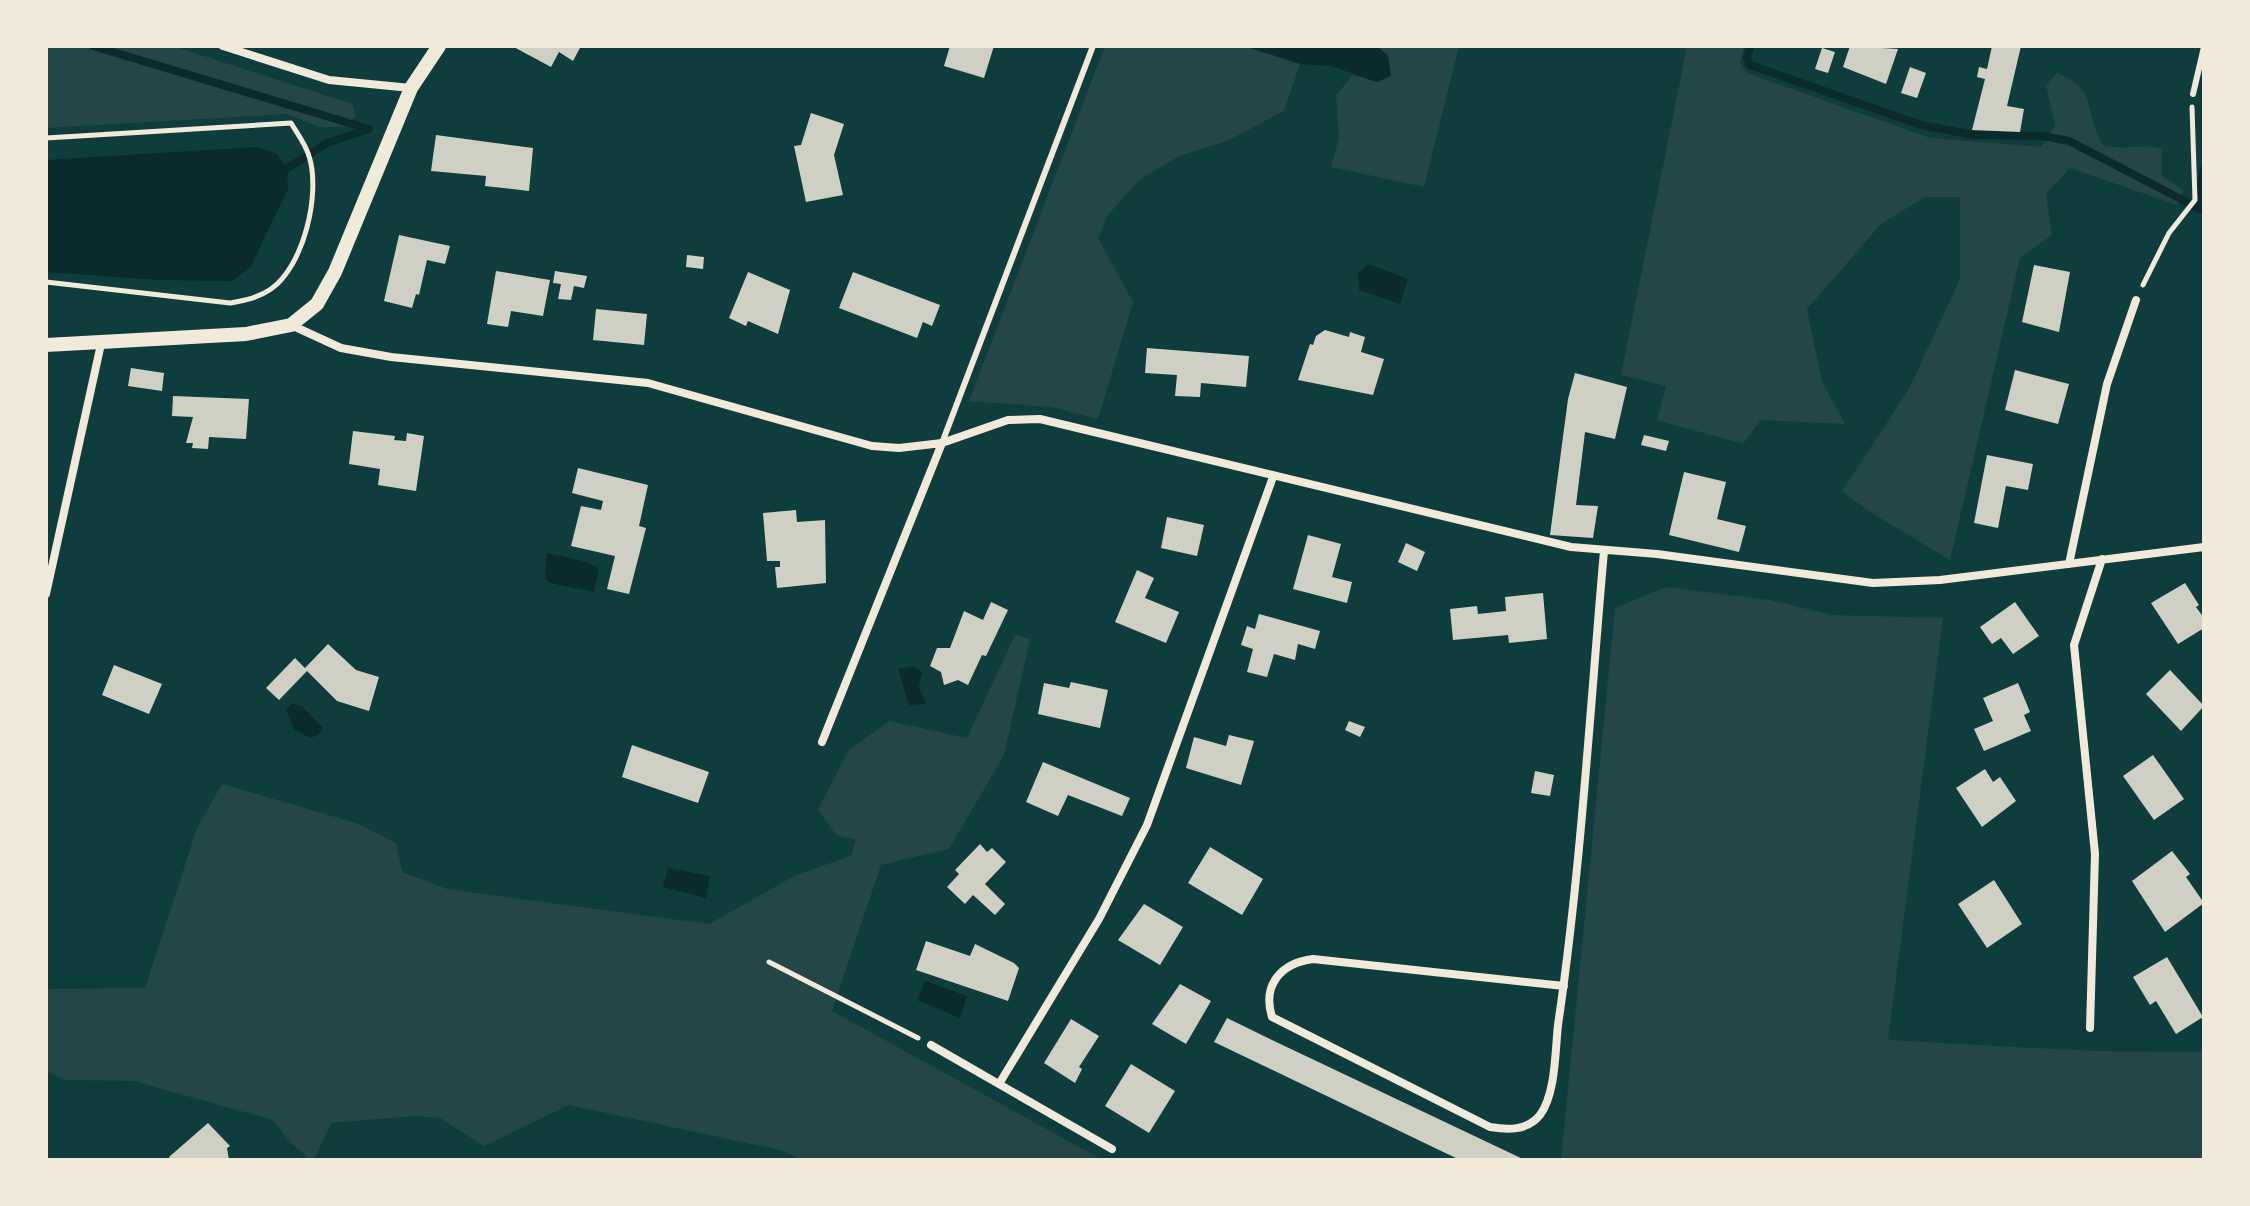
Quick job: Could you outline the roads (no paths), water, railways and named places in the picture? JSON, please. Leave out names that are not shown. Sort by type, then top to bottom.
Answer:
[{"type":"street","points":[[223,46],[329,80],[411,88]]},
{"type":"street","points":[[46,345],[246,334],[291,325],[317,304],[335,272],[411,88],[439,46]]},
{"type":"street","points":[[2069,564],[2107,384],[2136,300]]},
{"type":"street","points":[[291,325],[341,348],[391,357],[648,383],[872,446],[899,448],[942,443],[1008,420],[1040,419],[1571,547],[1657,554],[1873,583],[1940,580],[2204,547]]},
{"type":"street","points":[[46,594],[101,344]]},
{"type":"street","points":[[822,742],[942,443]]},
{"type":"street","points":[[999,1084],[1099,919],[1141,838],[1273,477]]},
{"type":"street","points":[[1564,986],[1313,959],[1297,961],[1284,968],[1270,990],[1269,1005],[1272,1017],[1490,1127],[1512,1130],[1527,1125],[1540,1114],[1549,1093],[1564,986],[1604,551]]},
{"type":"street","points":[[2090,1028],[2095,854],[2074,645],[2102,559]]},
{"type":"street","points":[[931,1045],[1112,1149]]},
{"type":"lane","points":[[942,443],[1093,46]]},
{"type":"lane","points":[[2193,94],[2204,47]]},
{"type":"waterway","points":[[93,46],[369,129],[327,143],[280,173]]},
{"type":"waterway","points":[[1750,46],[1747,58],[1750,65],[1921,125],[1974,135],[2043,136],[2069,141],[2204,211]]},
{"type":"waterway","points":[[2197,207],[2204,169]]}]
